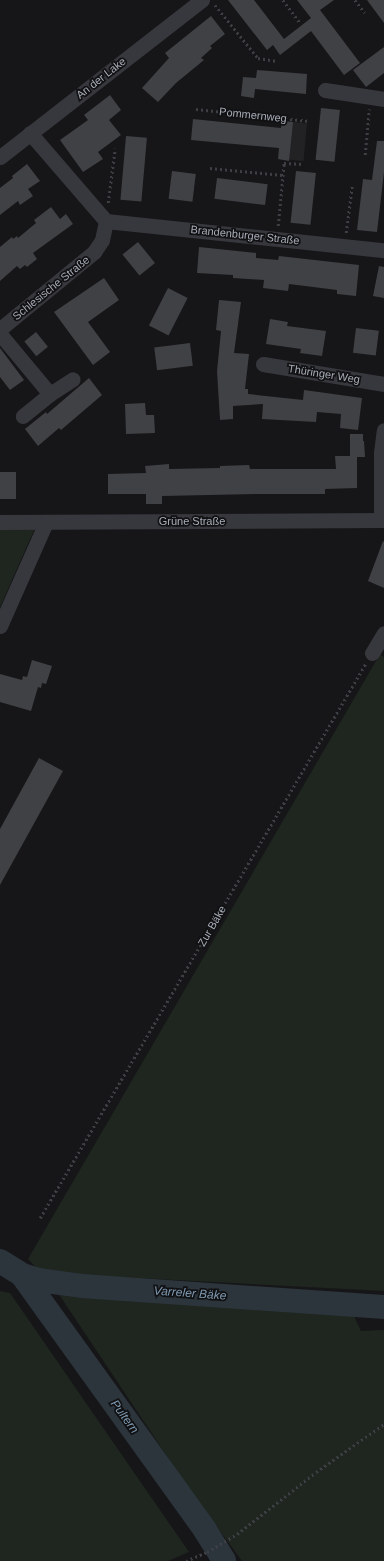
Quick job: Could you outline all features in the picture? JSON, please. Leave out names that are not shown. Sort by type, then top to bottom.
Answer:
[{"type":"street","name":"An der Lake","points":[[0,157],[202,0]]},
{"type":"street","points":[[325,90],[377,98]]},
{"type":"street","points":[[30,133],[106,221]]},
{"type":"street","name":"Brandenburger Straße","points":[[106,221],[384,250]]},
{"type":"street","name":"Schlesische Straße","points":[[0,329],[94,252],[102,240],[106,221]]},
{"type":"street","points":[[0,334],[50,394]]},
{"type":"street","name":"Thüringer Weg","points":[[263,364],[384,384]]},
{"type":"street","points":[[23,416],[72,378]]},
{"type":"street","points":[[382,520],[381,453],[384,430]]},
{"type":"street","name":"Grüne Straße","points":[[0,522],[382,520]]},
{"type":"street","points":[[0,626],[46,522]]},
{"type":"street","points":[[372,653],[384,633]]},
{"type":"path","points":[[211,0],[258,58],[277,61]]},
{"type":"path","points":[[283,0],[301,24]]},
{"type":"path","points":[[354,0],[364,12]]},
{"type":"path","points":[[364,155],[377,98]]},
{"type":"path","name":"Pommernweg","points":[[196,109],[310,121]]},
{"type":"path","points":[[106,221],[115,148]]},
{"type":"path","points":[[278,239],[284,163],[304,164]]},
{"type":"path","points":[[210,168],[283,175]]},
{"type":"path","points":[[345,246],[352,186]]},
{"type":"path","name":"Zur Bäke","points":[[40,1218],[372,653]]},
{"type":"path","points":[[186,1561],[207,1552],[237,1534],[316,1472],[384,1424]]},
{"type":"shaded area","points":[[282,121],[307,123],[304,161],[279,159]]},
{"type":"shaded area","points":[[0,528],[35,528],[0,607]]},
{"type":"shaded area","points":[[380,654],[384,657],[384,1291],[41,1273],[28,1259]]},
{"type":"shaded area","points":[[0,1252],[38,1280],[20,1281],[0,1268]]},
{"type":"shaded area","points":[[56,1290],[352,1312],[361,1331],[384,1330],[384,1561],[242,1561],[187,1486]]},
{"type":"shaded area","points":[[0,1291],[10,1293],[189,1552],[168,1561],[0,1561]]},
{"type":"building","points":[[228,0],[254,0],[284,39],[311,18],[297,0],[334,0],[320,10],[360,63],[344,75],[311,31],[280,55],[273,45],[267,50]]},
{"type":"building","points":[[367,0],[384,0],[384,23]]},
{"type":"building","points":[[211,16],[225,34],[210,46],[212,48],[201,58],[204,60],[176,83],[158,102],[142,88],[169,58],[165,53]]},
{"type":"building","points":[[384,47],[384,73],[366,87],[353,70]]},
{"type":"building","points":[[257,70],[307,74],[306,94],[255,89],[254,98],[241,96],[243,77],[256,78]]},
{"type":"building","points":[[110,95],[121,110],[109,120],[121,135],[98,152],[103,159],[83,172],[60,140],[88,120],[84,115]]},
{"type":"building","points":[[321,108],[340,110],[334,162],[316,160]]},
{"type":"building","points":[[193,119],[281,128],[282,121],[293,122],[289,161],[278,159],[279,148],[191,140]]},
{"type":"building","points":[[126,136],[147,138],[141,202],[120,200]]},
{"type":"building","points":[[377,141],[384,141],[384,172],[377,232],[357,230],[363,179],[372,180]]},
{"type":"building","points":[[27,164],[40,181],[28,189],[33,196],[20,205],[18,201],[0,215],[0,188]]},
{"type":"building","points":[[172,171],[196,174],[192,202],[169,199]]},
{"type":"building","points":[[296,171],[316,173],[310,225],[291,223]]},
{"type":"building","points":[[217,178],[268,184],[265,205],[214,199]]},
{"type":"building","points":[[51,207],[60,219],[66,214],[73,224],[33,253],[37,259],[27,267],[25,265],[20,269],[17,266],[0,281],[0,247],[12,237],[13,239],[17,236],[18,238],[36,223],[34,220]]},
{"type":"building","points":[[138,242],[155,263],[139,276],[122,255]]},
{"type":"building","points":[[199,247],[256,253],[256,258],[278,260],[279,256],[359,265],[356,296],[337,294],[337,290],[289,284],[288,291],[263,288],[264,280],[233,278],[233,275],[197,273]]},
{"type":"building","points":[[379,266],[384,267],[384,298],[373,296]]},
{"type":"building","points":[[104,278],[119,300],[88,322],[110,352],[93,365],[54,312]]},
{"type":"building","points":[[168,288],[188,298],[169,335],[149,325]]},
{"type":"building","points":[[219,300],[241,302],[234,353],[249,354],[245,389],[248,389],[248,394],[303,400],[304,390],[362,398],[358,430],[340,428],[341,414],[317,412],[316,422],[262,419],[263,404],[233,406],[233,419],[220,420],[217,371],[221,331],[216,330]]},
{"type":"building","points":[[270,319],[288,322],[287,326],[326,331],[322,356],[300,353],[301,349],[266,344]]},
{"type":"building","points":[[356,328],[379,331],[376,356],[353,353]]},
{"type":"building","points":[[36,332],[48,347],[36,356],[24,341]]},
{"type":"building","points":[[190,343],[193,366],[157,370],[154,347]]},
{"type":"building","points":[[0,348],[24,380],[10,390],[0,377]]},
{"type":"building","points":[[89,378],[102,395],[61,430],[59,428],[38,446],[25,429],[46,412],[47,414]]},
{"type":"building","points":[[145,403],[146,415],[154,415],[155,433],[126,434],[125,404]]},
{"type":"building","points":[[350,434],[363,434],[364,441],[365,457],[357,457],[357,488],[325,489],[325,494],[162,496],[162,504],[146,504],[146,494],[108,494],[108,474],[146,473],[145,466],[169,464],[169,469],[220,468],[220,466],[249,465],[250,469],[336,469],[335,456],[350,456]]},
{"type":"building","points":[[0,472],[16,472],[16,499],[0,499]]},
{"type":"building","points":[[383,541],[384,542],[384,588],[368,581]]},
{"type":"building","points":[[32,660],[52,666],[46,684],[42,683],[41,688],[38,687],[31,711],[0,702],[0,674],[22,680],[23,676],[27,677]]},
{"type":"building","points":[[39,758],[63,771],[0,885],[0,829]]},
{"type":"waterway","name":"Varreler Bäke","points":[[0,1261],[22,1275],[38,1280],[82,1286],[384,1307]]},
{"type":"waterway","name":"Pultern","points":[[22,1275],[205,1530],[224,1561]]}]
